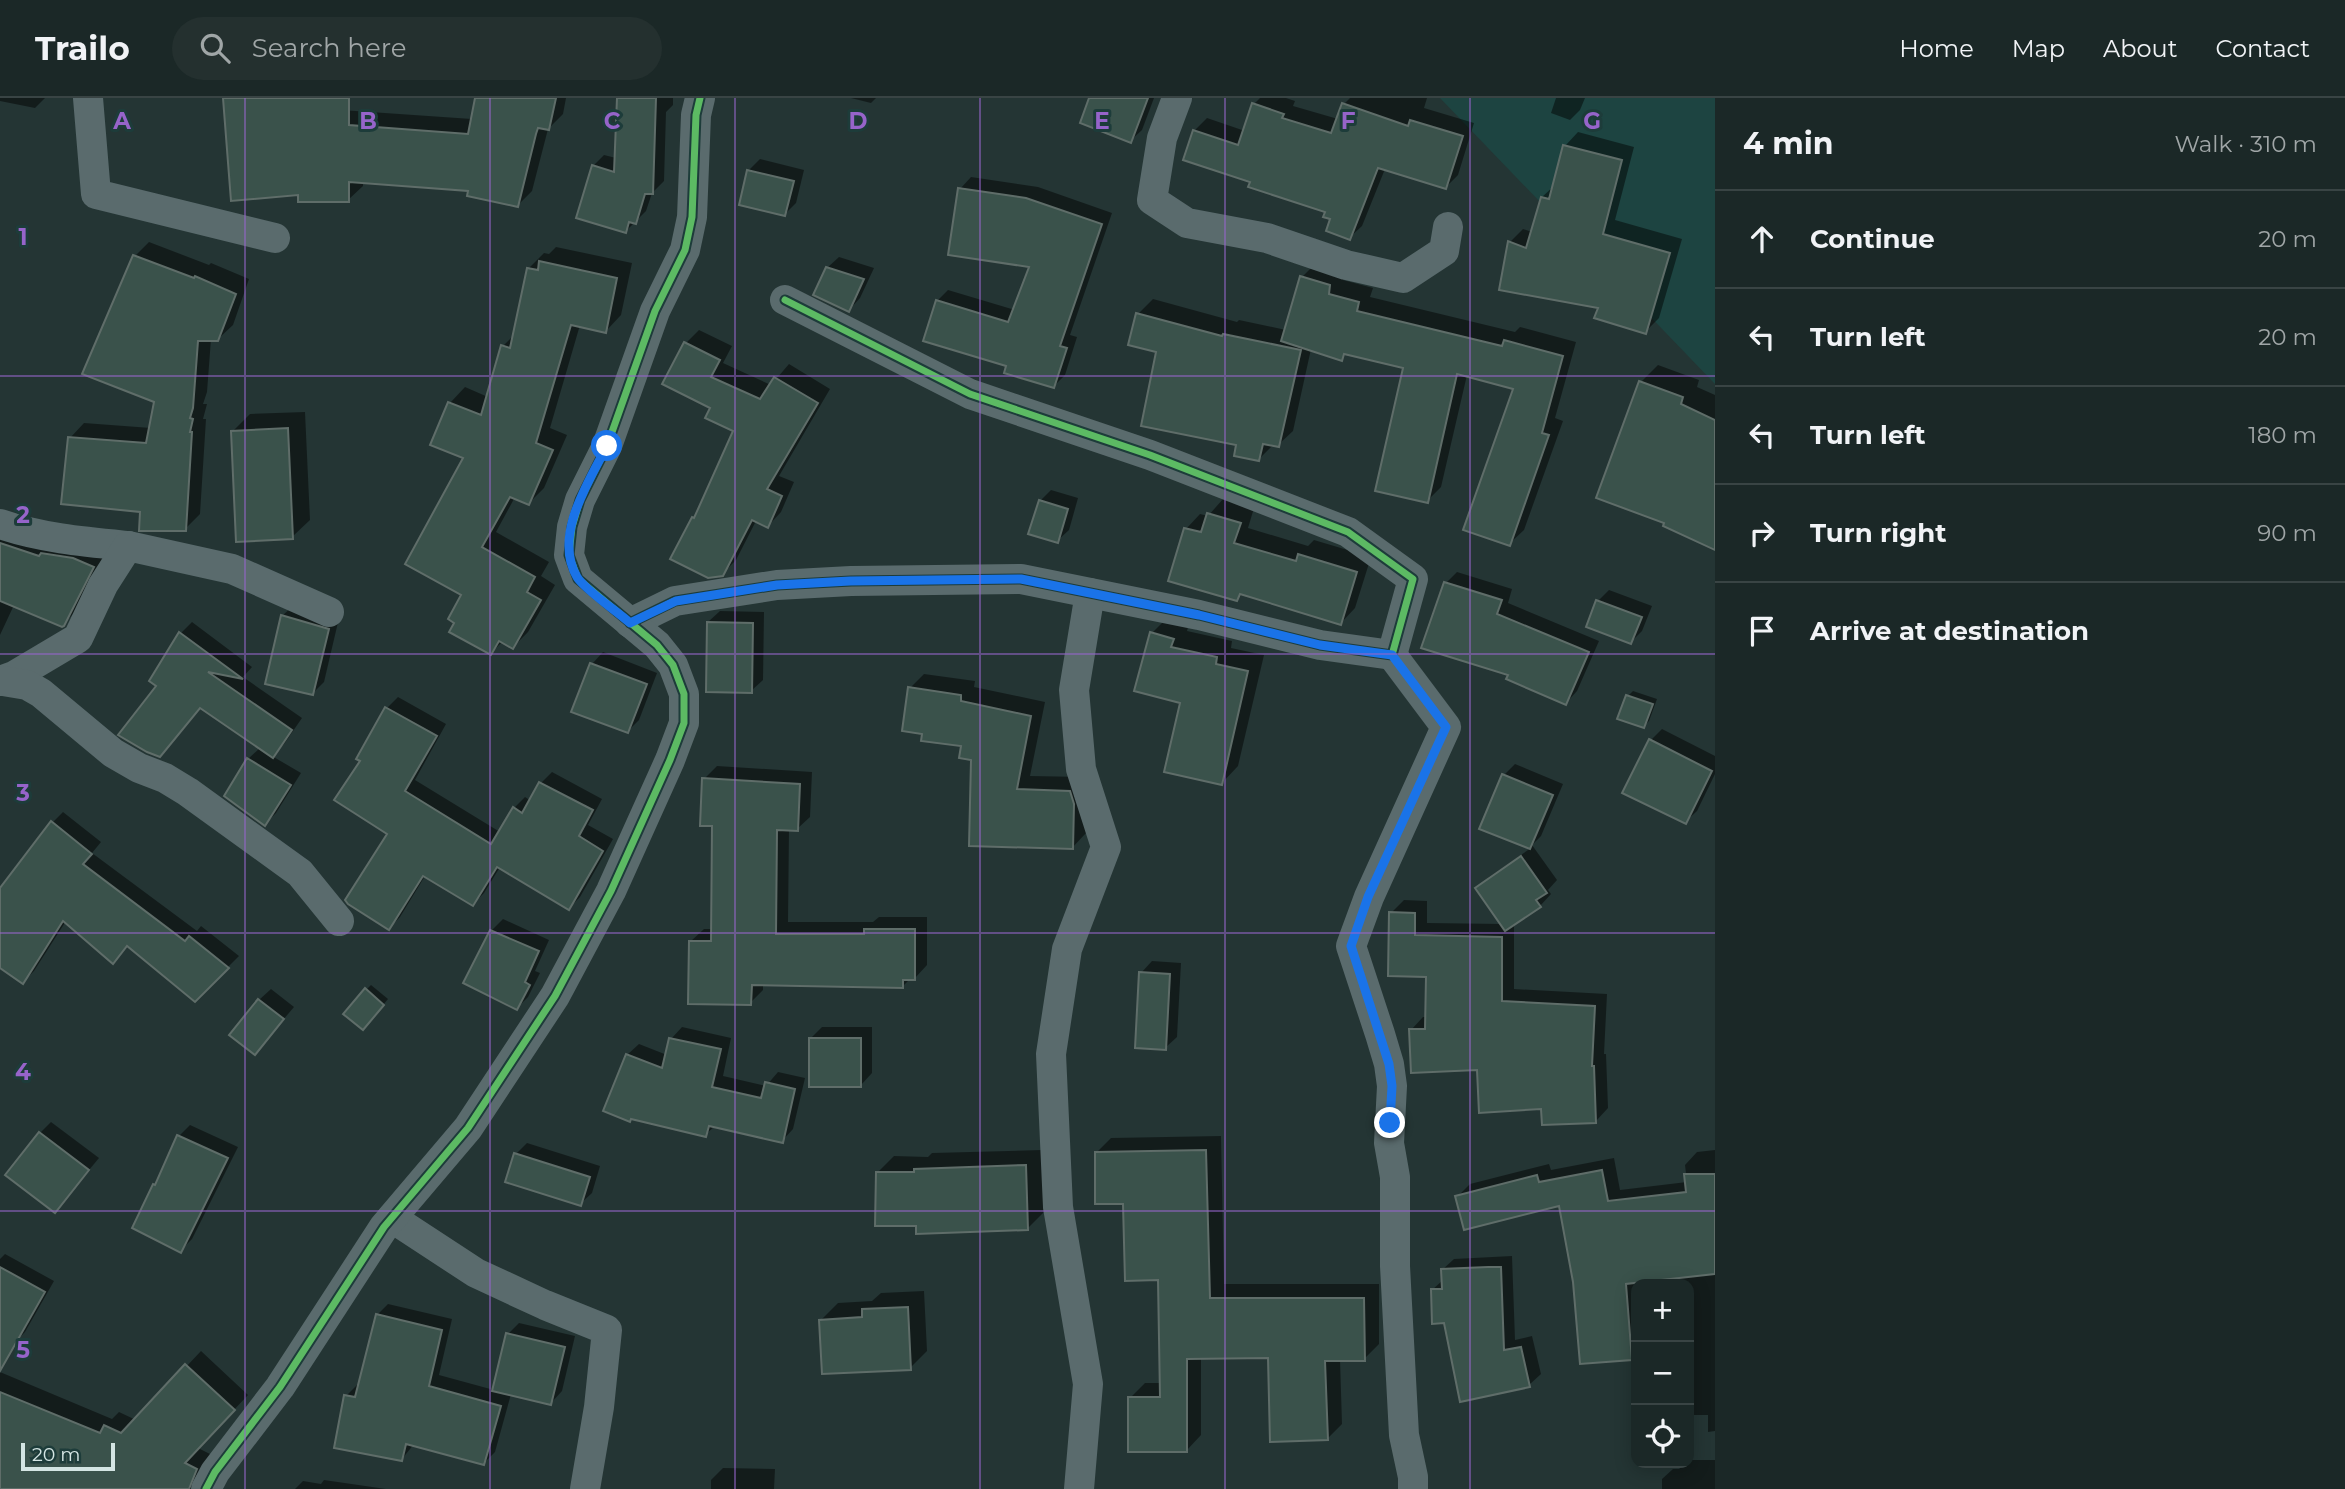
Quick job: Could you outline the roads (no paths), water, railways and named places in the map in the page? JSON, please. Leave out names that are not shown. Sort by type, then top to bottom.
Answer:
[{"type":"street","points":[[88,98],[96,194],[275,238]]},
{"type":"street","points":[[206,1489],[215,1472],[280,1387],[349,1278],[392,1218],[468,1128],[555,996],[611,891],[684,723],[684,694],[673,665],[657,645],[578,579],[569,555],[572,527],[580,500],[607,446],[655,311],[685,250],[692,217],[696,115],[701,98]]},
{"type":"street","points":[[1177,98],[1162,138],[1152,200],[1187,223],[1267,238],[1346,265],[1403,278],[1444,251],[1448,227]]},
{"type":"street","points":[[785,300],[970,394],[1150,455],[1348,532],[1413,579],[1392,655]]},
{"type":"street","points":[[0,524],[82,542],[128,546],[232,569],[330,612]]},
{"type":"street","points":[[2,681],[78,638],[103,585],[128,546]]},
{"type":"street","points":[[630,623],[676,601],[777,585],[850,581],[1021,579],[1199,615],[1320,645],[1392,655],[1446,727],[1368,897],[1351,946],[1389,1064],[1392,1086],[1389,1143],[1395,1177],[1395,1266],[1404,1435],[1413,1489]]},
{"type":"street","points":[[1079,1489],[1088,1384],[1058,1207],[1051,1054],[1067,949],[1106,847],[1081,769],[1074,690],[1090,593]]},
{"type":"street","points":[[2,681],[27,685],[41,693],[113,753],[188,792],[300,873],[339,921]]},
{"type":"street","points":[[392,1218],[475,1273],[607,1330],[599,1407],[586,1489]]}]
